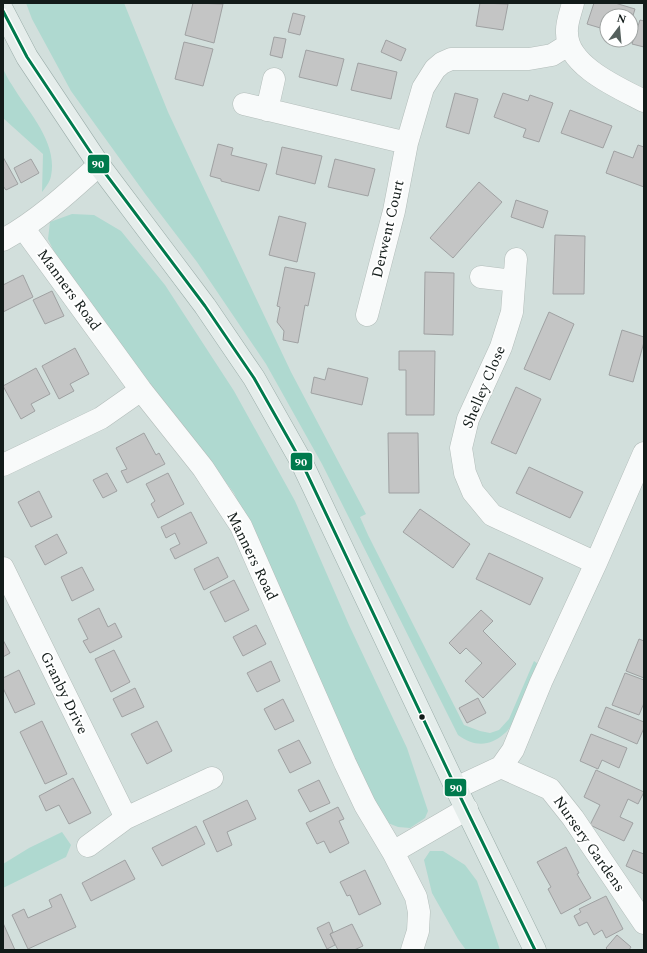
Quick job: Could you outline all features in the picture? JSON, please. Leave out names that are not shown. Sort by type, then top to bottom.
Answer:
[{"type":"main road","points":[[3,11],[26,58],[99,165],[206,306],[254,378],[301,461],[456,788],[535,950]]},
{"type":"street","points":[[573,3],[566,32],[568,45],[590,71],[644,101]]},
{"type":"street","name":"Derwent Court","points":[[367,315],[394,211],[407,143],[423,88],[435,69],[442,63],[451,59],[529,59],[552,55],[568,45]]},
{"type":"street","points":[[267,110],[274,79]]},
{"type":"street","points":[[244,104],[407,143]]},
{"type":"street","points":[[3,240],[24,229],[99,165]]},
{"type":"street","name":"Manners Road","points":[[24,229],[141,390],[203,468],[241,526],[345,763],[365,805],[393,852],[416,897],[419,912],[418,931],[412,950]]},
{"type":"street","name":"Shelley Close","points":[[516,259],[512,312],[501,347],[468,419],[461,448],[465,473],[473,492],[492,515],[596,563]]},
{"type":"street","points":[[481,276],[514,281]]},
{"type":"street","points":[[3,465],[101,418],[141,390]]},
{"type":"street","points":[[456,788],[501,767],[512,750],[644,453]]},
{"type":"street","name":"Granby Drive","points":[[3,568],[126,818]]},
{"type":"street","name":"Nursery Gardens","points":[[501,767],[550,789],[574,818],[644,923]]},
{"type":"street","points":[[88,846],[126,818],[212,778]]},
{"type":"street","points":[[393,852],[467,809]]},
{"type":"green space","points":[[26,3],[124,3],[168,112],[198,176],[291,372],[366,514],[360,517],[368,535],[464,725],[490,733],[499,730],[509,719],[534,661],[538,664],[510,728],[499,738],[482,744],[470,742],[458,735],[322,464],[266,364],[197,262],[146,195],[71,91],[32,19]]},
{"type":"green space","points":[[3,69],[9,81],[40,128],[50,151],[52,163],[51,176],[49,183],[42,192],[43,154],[3,118]]},
{"type":"green space","points":[[72,214],[94,215],[121,231],[165,285],[234,391],[295,501],[349,625],[407,748],[428,811],[425,818],[410,828],[398,827],[388,823],[358,774],[283,600],[234,493],[113,337],[60,264],[48,239],[50,222]]},
{"type":"green space","points":[[62,832],[71,845],[66,857],[3,888],[3,864],[29,848]]},
{"type":"green space","points":[[430,851],[443,851],[465,865],[477,881],[500,950],[466,950],[458,939],[432,893],[424,860]]},
{"type":"building","points":[[193,3],[223,4],[214,43],[185,35]]},
{"type":"building","points":[[480,3],[508,4],[503,30],[476,26]]},
{"type":"building","points":[[594,3],[615,3],[632,8],[599,8],[599,28],[587,24]]},
{"type":"building","points":[[293,13],[305,16],[300,35],[288,32]]},
{"type":"building","points":[[640,20],[644,21],[644,47],[639,46]]},
{"type":"building","points":[[274,37],[286,39],[282,58],[270,55]]},
{"type":"building","points":[[386,40],[406,49],[401,61],[381,52]]},
{"type":"building","points":[[184,42],[213,49],[203,86],[175,79]]},
{"type":"building","points":[[306,50],[344,59],[337,86],[299,77]]},
{"type":"building","points":[[358,63],[397,72],[391,99],[351,90]]},
{"type":"building","points":[[455,93],[478,99],[469,134],[446,127]]},
{"type":"building","points":[[503,93],[528,101],[530,95],[553,103],[539,142],[523,137],[526,129],[494,117]]},
{"type":"building","points":[[570,110],[612,126],[603,148],[561,133]]},
{"type":"building","points":[[218,144],[233,148],[231,155],[267,164],[259,191],[221,181],[221,179],[210,176]]},
{"type":"building","points":[[638,145],[644,147],[644,187],[606,173],[614,151],[633,158]]},
{"type":"building","points":[[282,147],[322,156],[315,184],[276,174]]},
{"type":"building","points":[[3,157],[18,184],[6,190],[3,186]]},
{"type":"building","points":[[31,159],[39,173],[21,183],[14,168]]},
{"type":"building","points":[[335,159],[375,169],[368,196],[328,187]]},
{"type":"building","points":[[479,182],[502,202],[453,258],[430,238]]},
{"type":"building","points":[[516,200],[548,211],[543,228],[511,217]]},
{"type":"building","points":[[279,216],[306,223],[297,262],[269,255]]},
{"type":"building","points":[[555,235],[585,236],[584,294],[553,294]]},
{"type":"building","points":[[285,267],[315,273],[308,306],[305,305],[298,343],[283,340],[284,331],[277,322],[280,307],[277,306]]},
{"type":"building","points":[[425,272],[454,273],[453,335],[424,334]]},
{"type":"building","points":[[23,275],[33,297],[3,312],[3,285]]},
{"type":"building","points":[[52,291],[64,316],[45,324],[33,300]]},
{"type":"building","points":[[549,312],[574,324],[550,380],[524,369]]},
{"type":"building","points":[[622,330],[644,337],[633,382],[609,375]]},
{"type":"building","points":[[75,348],[89,374],[70,384],[74,391],[59,399],[42,366]]},
{"type":"building","points":[[399,351],[435,351],[434,415],[406,415],[406,370],[399,370]]},
{"type":"building","points":[[36,368],[50,394],[31,404],[35,411],[21,419],[3,386]]},
{"type":"building","points":[[328,368],[368,378],[362,405],[311,393],[314,377],[325,380]]},
{"type":"building","points":[[516,387],[541,399],[516,454],[491,443]]},
{"type":"building","points":[[144,433],[156,455],[159,453],[165,464],[127,483],[121,471],[127,469],[116,448]]},
{"type":"building","points":[[388,433],[418,433],[419,493],[389,493]]},
{"type":"building","points":[[529,467],[583,492],[570,518],[516,493]]},
{"type":"building","points":[[107,473],[117,491],[103,498],[93,480]]},
{"type":"building","points":[[168,473],[184,504],[158,518],[151,504],[155,501],[146,484]]},
{"type":"building","points":[[39,491],[52,517],[31,527],[18,502]]},
{"type":"building","points":[[420,509],[470,544],[453,568],[403,532]]},
{"type":"building","points":[[191,512],[207,543],[175,559],[170,549],[180,544],[175,533],[166,538],[161,527]]},
{"type":"building","points":[[57,534],[67,553],[45,565],[35,546]]},
{"type":"building","points":[[489,553],[543,578],[530,605],[476,579]]},
{"type":"building","points":[[218,557],[228,577],[204,590],[194,569]]},
{"type":"building","points":[[82,567],[94,590],[72,601],[61,577]]},
{"type":"building","points":[[234,580],[249,610],[225,622],[210,592]]},
{"type":"building","points":[[99,608],[108,627],[115,623],[122,637],[90,653],[83,641],[88,639],[78,619]]},
{"type":"building","points":[[481,610],[493,621],[483,631],[516,664],[483,698],[465,681],[482,663],[466,648],[460,654],[449,643]]},
{"type":"building","points":[[256,625],[266,644],[243,656],[233,637]]},
{"type":"building","points":[[639,639],[644,641],[644,678],[626,671]]},
{"type":"building","points":[[3,640],[10,653],[3,657]]},
{"type":"building","points":[[114,650],[130,682],[111,692],[95,659]]},
{"type":"building","points":[[271,661],[280,681],[257,692],[247,673]]},
{"type":"building","points":[[19,670],[35,704],[15,713],[3,688],[3,678]]},
{"type":"building","points":[[625,673],[644,680],[644,703],[639,715],[612,705]]},
{"type":"building","points":[[135,688],[144,707],[122,717],[113,699]]},
{"type":"building","points":[[478,698],[486,713],[467,723],[459,708]]},
{"type":"building","points":[[283,699],[294,721],[275,730],[264,709]]},
{"type":"building","points":[[606,707],[644,722],[644,728],[637,744],[598,727]]},
{"type":"building","points":[[42,721],[67,774],[45,784],[20,732]]},
{"type":"building","points":[[157,721],[172,751],[147,764],[131,734]]},
{"type":"building","points":[[591,734],[627,748],[619,768],[602,760],[598,769],[580,761]]},
{"type":"building","points":[[299,740],[311,763],[290,773],[278,750]]},
{"type":"building","points":[[596,770],[644,792],[638,804],[628,799],[620,817],[633,823],[624,841],[590,825],[600,805],[584,797]]},
{"type":"building","points":[[73,778],[91,813],[69,824],[59,805],[46,811],[39,796]]},
{"type":"building","points":[[319,780],[330,803],[310,812],[298,790]]},
{"type":"building","points":[[247,800],[256,819],[227,832],[232,845],[217,852],[203,821]]},
{"type":"building","points":[[338,807],[344,819],[339,821],[349,843],[330,853],[324,841],[317,844],[306,823]]},
{"type":"building","points":[[196,826],[205,844],[162,866],[152,848]]},
{"type":"building","points":[[566,847],[579,873],[577,874],[591,898],[561,914],[548,889],[551,887],[537,862]]},
{"type":"building","points":[[633,850],[644,854],[644,874],[626,866]]},
{"type":"building","points":[[125,860],[135,879],[91,901],[82,883]]},
{"type":"building","points":[[365,870],[381,904],[359,915],[350,895],[347,896],[340,882]]},
{"type":"building","points":[[61,894],[76,927],[28,949],[12,915],[24,909],[28,918],[52,907],[49,900]]},
{"type":"building","points":[[606,896],[623,929],[606,938],[602,930],[594,935],[587,922],[579,926],[574,916],[581,912],[579,909]]},
{"type":"building","points":[[329,922],[333,932],[330,934],[335,945],[327,949],[317,928]]},
{"type":"building","points":[[3,923],[15,950],[3,950]]},
{"type":"building","points":[[352,924],[363,946],[354,950],[338,950],[330,934]]},
{"type":"building","points":[[617,935],[631,947],[629,950],[608,950],[606,948]]},
{"type":"transit line","name":"90","points":[[3,11],[27,57],[99,165],[205,306],[254,378],[301,461],[456,788],[535,950]]}]
